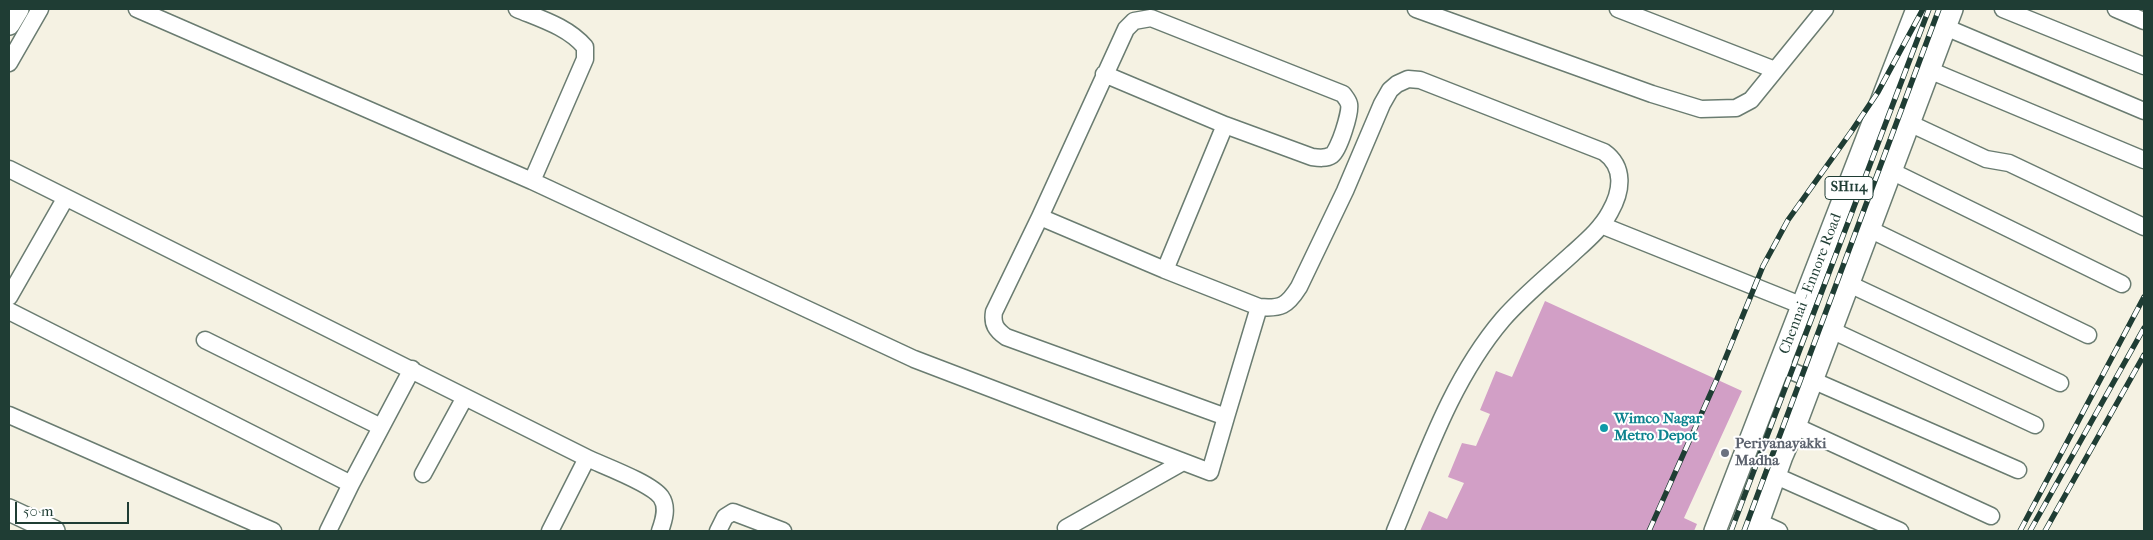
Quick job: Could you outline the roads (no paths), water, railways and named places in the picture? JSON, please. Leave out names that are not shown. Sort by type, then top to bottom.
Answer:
[{"type":"main road","points":[[9,24],[18,9]]},
{"type":"main road","name":"Chennai - Ennore Road","points":[[1715,531],[1917,9]]},
{"type":"main road","name":"SH114","points":[[1757,526],[1949,18]]},
{"type":"main road","points":[[9,510],[54,531]]},
{"type":"street","points":[[9,63],[40,9]]},
{"type":"street","points":[[137,9],[532,181],[914,359],[1210,472],[1259,307]]},
{"type":"street","points":[[517,9],[564,29],[585,47],[585,59],[532,181]]},
{"type":"street","points":[[1416,9],[1652,94],[1701,109],[1736,108],[1751,100],[1824,9]]},
{"type":"street","points":[[1618,9],[1775,70]]},
{"type":"street","points":[[2003,9],[2144,66]]},
{"type":"street","points":[[2116,9],[2144,21]]},
{"type":"street","points":[[1104,74],[1225,125],[1312,157],[1324,158],[1331,156],[1337,150],[1349,112],[1349,103],[1342,94],[1151,18],[1134,21],[1126,29],[1104,74],[1040,217],[994,312],[994,326],[999,332],[1034,347],[1226,417]]},
{"type":"street","points":[[1949,18],[2144,111]]},
{"type":"street","points":[[1929,70],[2144,160]]},
{"type":"street","points":[[1040,217],[1165,270],[1259,307],[1273,308],[1283,306],[1296,292],[1345,191],[1382,104],[1390,90],[1408,79],[1420,80],[1604,152],[1614,159],[1620,181],[1611,212],[1601,225],[1503,318],[1482,346],[1449,402],[1394,531]]},
{"type":"street","points":[[1909,123],[1986,159],[2009,163],[2144,227]]},
{"type":"street","points":[[1165,270],[1225,125]]},
{"type":"street","points":[[9,169],[65,199],[465,398],[648,486],[660,497],[665,510],[660,531]]},
{"type":"street","points":[[1891,171],[2122,284]]},
{"type":"street","points":[[9,297],[65,199]]},
{"type":"street","points":[[1601,225],[1803,306]]},
{"type":"street","points":[[1869,229],[2088,335]]},
{"type":"street","points":[[1849,284],[2060,383]]},
{"type":"street","points":[[9,311],[351,484]]},
{"type":"street","points":[[1831,330],[2034,425]]},
{"type":"street","points":[[205,340],[381,427]]},
{"type":"street","points":[[1780,366],[2018,470]]},
{"type":"street","points":[[328,531],[412,370]]},
{"type":"street","points":[[423,474],[465,398]]},
{"type":"street","points":[[9,415],[273,531]]},
{"type":"street","points":[[1795,426],[1991,516]]},
{"type":"street","points":[[550,531],[587,458]]},
{"type":"street","points":[[1066,528],[1183,462]]},
{"type":"street","points":[[1776,476],[1900,531]]},
{"type":"street","points":[[718,531],[725,517],[733,512],[783,531]]},
{"type":"street","points":[[1757,526],[1779,531]]},
{"type":"railway","points":[[1649,531],[1717,379],[1763,266],[1788,220],[1878,92],[1923,9]]},
{"type":"railway","points":[[1731,531],[1929,9]]},
{"type":"railway","points":[[1744,531],[1939,9]]},
{"type":"railway","points":[[2020,531],[2144,297]]},
{"type":"railway","points":[[2030,531],[2144,328]]},
{"type":"railway","points":[[2045,531],[2144,355]]},
{"type":"place","name":"Wimco Nagar Metro Depot","points":[[1604,428]]},
{"type":"place","name":"Periyanayakki Madha","points":[[1725,453]]}]
